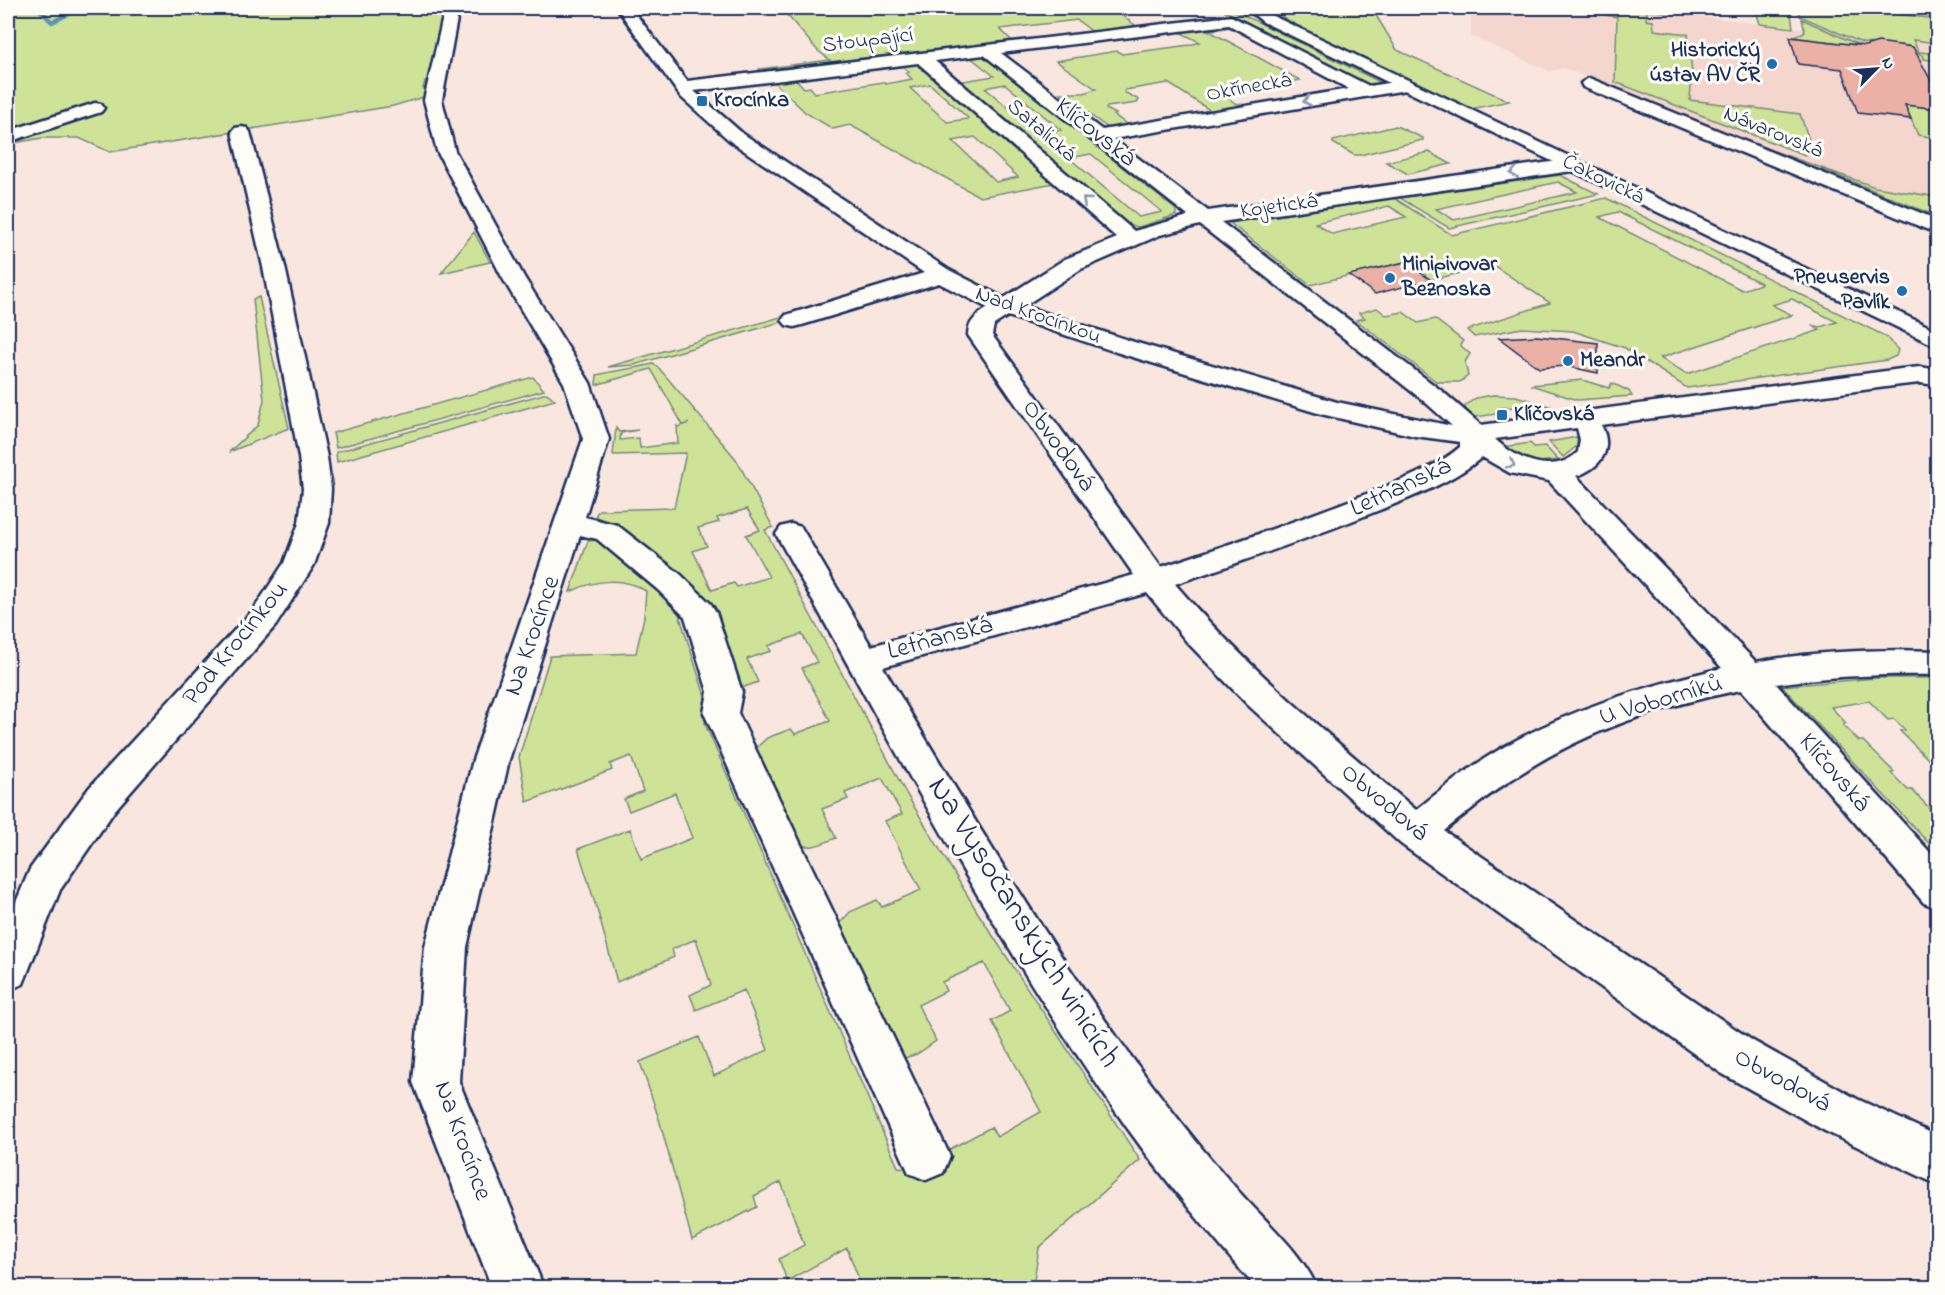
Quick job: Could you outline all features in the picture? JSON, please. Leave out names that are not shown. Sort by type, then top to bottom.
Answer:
[{"type":"street","name":"Na Krocínce","points":[[452,8],[433,100],[446,151],[513,277],[577,383],[596,439],[571,523],[491,760],[446,947],[436,1082],[518,1287]]},
{"type":"street","name":"Nad Krocínkou","points":[[624,8],[682,87],[704,110],[736,137],[941,275],[1004,307],[1125,347],[1330,408],[1414,428],[1450,434],[1474,434]]},
{"type":"street","name":"Čakovická","points":[[1243,8],[1938,340]]},
{"type":"street","name":"Čakovická","points":[[1253,8],[1268,19]]},
{"type":"street","name":"Stoupající","points":[[682,87],[1231,20],[1365,91]]},
{"type":"street","name":"Klíčovská","points":[[986,49],[1434,397],[1460,419],[1496,456],[1515,468],[1557,472],[1749,676],[1938,890]]},
{"type":"street","name":"Satalická","points":[[921,57],[1130,239]]},
{"type":"street","name":"Návarovská","points":[[1589,83],[1938,228]]},
{"type":"street","name":"Okřínecká","points":[[1099,136],[1406,85]]},
{"type":"street","points":[[8,137],[94,108]]},
{"type":"street","name":"Pod Krocínkou","points":[[8,970],[44,881],[102,799],[265,617],[299,565],[314,523],[317,489],[313,457],[274,267],[241,132]]},
{"type":"street","name":"Kojetická","points":[[1004,307],[1073,264],[1153,231],[1205,218],[1572,165]]},
{"type":"street","points":[[794,320],[941,275]]},
{"type":"street","name":"Obvodová","points":[[1004,307],[986,320],[980,327],[980,335],[1154,580],[1199,634],[1260,696],[1415,832],[1737,1058],[1841,1115],[1938,1161]]},
{"type":"street","name":"Letňanská","points":[[863,660],[1154,580],[1290,535],[1398,492],[1461,461],[1474,450],[1474,434],[1902,377],[1920,375],[1938,378]]},
{"type":"street","points":[[1557,472],[1579,465],[1592,454],[1595,440],[1585,419]]},
{"type":"street","points":[[571,523],[606,532],[669,582],[700,612],[725,692],[721,713],[926,1156]]},
{"type":"street","name":"Na Vysočanských vinicích","points":[[791,534],[1045,970],[1187,1168],[1242,1236],[1290,1287]]},
{"type":"street","name":"U Voborníků","points":[[1415,832],[1517,757],[1572,729],[1640,702],[1749,676],[1846,662],[1938,663]]},
{"type":"shaded area","points":[[1471,8],[1637,8],[1760,24],[1937,42],[1937,197],[1875,187],[1709,128],[1564,68],[1549,71],[1471,36]]},
{"type":"green space","points":[[8,8],[446,8],[431,80],[425,81],[423,88],[429,88],[427,96],[393,106],[110,152],[79,138],[42,138],[8,144]]},
{"type":"green space","points":[[781,8],[1172,8],[1120,14],[1139,28],[1094,33],[1077,20],[1000,29],[1014,43],[762,73],[759,69],[830,60],[818,51]]},
{"type":"green space","points":[[1219,8],[1229,8],[1382,83],[1375,85],[1364,83]]},
{"type":"green space","points":[[1268,8],[1367,8],[1377,17],[1397,50],[1509,101],[1471,109],[1315,37]]},
{"type":"green space","points":[[1586,8],[1671,8],[1671,11],[1682,12],[1682,14],[1647,10],[1646,20],[1653,21],[1654,30],[1688,34],[1692,72],[1690,100],[1800,114],[1813,151],[1805,155],[1615,82],[1617,17],[1587,12]]},
{"type":"green space","points":[[1755,8],[1776,8],[1791,14],[1793,28],[1760,24]]},
{"type":"green space","points":[[1798,8],[1845,8],[1937,19],[1937,43],[1913,40],[1919,52],[1937,54],[1937,61],[1923,59],[1924,57],[1908,46],[1862,43],[1800,16]]},
{"type":"green space","points":[[1802,19],[1859,45],[1791,37],[1805,32]]},
{"type":"green space","points":[[1229,24],[1235,26],[1209,31],[1300,80],[1220,93],[1235,103],[1245,105],[1211,111],[1168,83],[1125,90],[1124,92],[1139,100],[1137,103],[1106,109],[1116,114],[1114,115],[1128,125],[1108,128],[1060,93],[1084,93],[1096,89],[1056,61],[1117,51],[1122,54],[1190,45],[1200,42],[1175,30]]},
{"type":"green space","points":[[966,54],[982,55],[1176,210],[1176,215],[1139,227],[1121,223],[958,82],[994,76]],"holes":[[[1005,84],[1061,130],[1040,134],[985,88]],[[1091,154],[1162,212],[1139,217],[1069,158]]]},
{"type":"green space","points":[[917,61],[1054,183],[980,197],[850,125],[833,129],[806,113],[773,81],[795,78],[804,88],[810,87],[815,93],[912,79],[906,73],[909,72],[900,64]],"holes":[[[930,84],[968,118],[947,122],[910,88]],[[975,137],[1018,177],[996,182],[953,141]]]},
{"type":"green space","points":[[1905,105],[1937,109],[1937,138],[1918,135]]},
{"type":"green space","points":[[1396,126],[1423,140],[1360,155],[1354,155],[1333,143],[1333,141]]},
{"type":"green space","points":[[1709,128],[1875,187],[1937,197],[1937,220],[1925,215],[1929,213],[1822,169],[1813,171]]},
{"type":"green space","points":[[1429,152],[1451,164],[1408,174],[1386,162]]},
{"type":"green space","points":[[1560,175],[1598,194],[1449,228],[1400,198]],"holes":[[[1558,182],[1577,192],[1454,220],[1436,209]]]},
{"type":"green space","points":[[1394,198],[1452,235],[1606,198],[1885,336],[1898,350],[1896,356],[1887,360],[1687,388],[1625,348],[1573,331],[1522,328],[1474,337],[1467,330],[1550,303],[1493,265],[1431,280],[1404,262],[1310,285],[1230,223]],"holes":[[[1389,206],[1406,217],[1332,234],[1315,223]],[[1618,212],[1761,284],[1742,290],[1599,217]],[[1792,299],[1837,322],[1820,327],[1811,325],[1820,330],[1687,374],[1660,358],[1792,315],[1772,305]]]},
{"type":"green space","points":[[474,232],[490,262],[441,273]]},
{"type":"green space","points":[[259,297],[289,428],[229,452],[258,425],[264,400],[253,299]]},
{"type":"green space","points":[[1377,308],[1386,315],[1403,312],[1418,323],[1435,319],[1463,341],[1460,345],[1470,354],[1465,362],[1468,376],[1460,382],[1437,382],[1356,320],[1365,318],[1359,313]]},
{"type":"green space","points":[[798,312],[791,319],[634,365],[608,367]]},
{"type":"green space","points":[[653,364],[736,459],[773,527],[765,530],[907,795],[978,913],[1140,1160],[1039,1248],[1033,1287],[862,1287],[847,1248],[787,1281],[779,1259],[804,1245],[781,1182],[754,1196],[757,1207],[692,1240],[659,1119],[640,1062],[699,1037],[714,1076],[768,1050],[744,990],[696,1010],[690,995],[711,985],[696,939],[672,949],[674,957],[617,982],[578,849],[630,829],[641,859],[692,838],[675,793],[629,811],[624,799],[643,791],[631,756],[610,764],[612,770],[527,802],[519,757],[550,656],[636,653],[644,617],[646,591],[627,583],[608,581],[598,582],[570,592],[588,541],[597,540],[619,555],[652,583],[678,611],[705,696],[705,724],[898,1167],[913,1169],[991,1127],[997,1137],[1041,1112],[992,1021],[1010,1011],[984,963],[942,982],[946,991],[918,1005],[936,1041],[917,1054],[901,1059],[834,930],[850,912],[877,900],[882,907],[921,890],[885,821],[902,814],[882,778],[845,793],[848,799],[822,809],[836,838],[814,846],[803,846],[791,842],[753,751],[767,738],[791,729],[795,734],[830,721],[802,668],[817,662],[802,634],[768,646],[771,651],[747,659],[758,682],[742,688],[725,653],[632,538],[595,516],[599,510],[674,508],[686,453],[613,455],[616,428],[619,432],[638,430],[621,433],[620,440],[639,438],[640,448],[678,443],[677,426],[678,427],[689,423],[683,425],[651,369],[596,385],[597,375]],"holes":[[[747,509],[760,530],[746,535],[769,577],[737,587],[734,583],[712,590],[693,551],[707,546],[698,528],[719,522],[717,518]]]},
{"type":"green space","points":[[533,377],[544,390],[336,448],[333,433]]},
{"type":"green space","points":[[1582,380],[1609,388],[1612,383],[1629,391],[1632,396],[1577,400],[1531,385]]},
{"type":"green space","points":[[547,393],[555,400],[337,462],[336,452]]},
{"type":"green space","points":[[1493,395],[1516,396],[1552,407],[1522,412],[1517,407],[1501,408],[1504,413],[1475,417],[1466,411],[1465,406],[1476,398]]},
{"type":"green space","points":[[1577,437],[1577,446],[1563,457],[1549,442]]},
{"type":"green space","points":[[1530,443],[1534,447],[1545,446],[1558,460],[1529,463],[1504,447]]},
{"type":"green space","points":[[1877,678],[1937,678],[1937,768],[1900,731],[1905,730],[1894,719],[1888,720],[1869,701],[1831,707],[1846,723],[1843,725],[1859,741],[1863,741],[1894,772],[1891,773],[1908,790],[1912,790],[1937,816],[1937,852],[1782,686]]},
{"type":"building","points":[[1790,37],[1865,46],[1878,42],[1913,47],[1938,94],[1938,109],[1905,105],[1911,119],[1858,113],[1842,69],[1798,64]]},
{"type":"building","name":"Minipivovar Beznoska","points":[[1405,262],[1431,280],[1375,294],[1349,275]]},
{"type":"building","name":"Meandr","points":[[1537,336],[1598,343],[1598,373],[1565,366],[1539,368],[1499,338]]},
{"type":"waterway","points":[[38,8],[52,22],[81,8]]},
{"type":"place","name":"Historický ústav AV ČR","points":[[1772,64]]},
{"type":"place","name":"Krocínka","points":[[702,101]]},
{"type":"place","name":"Minipivovar Beznoska","points":[[1390,278]]},
{"type":"place","name":"Pneuservis Pavlík","points":[[1902,291]]},
{"type":"place","name":"Meandr","points":[[1568,361]]},
{"type":"place","name":"Klíčovská","points":[[1502,415]]}]
